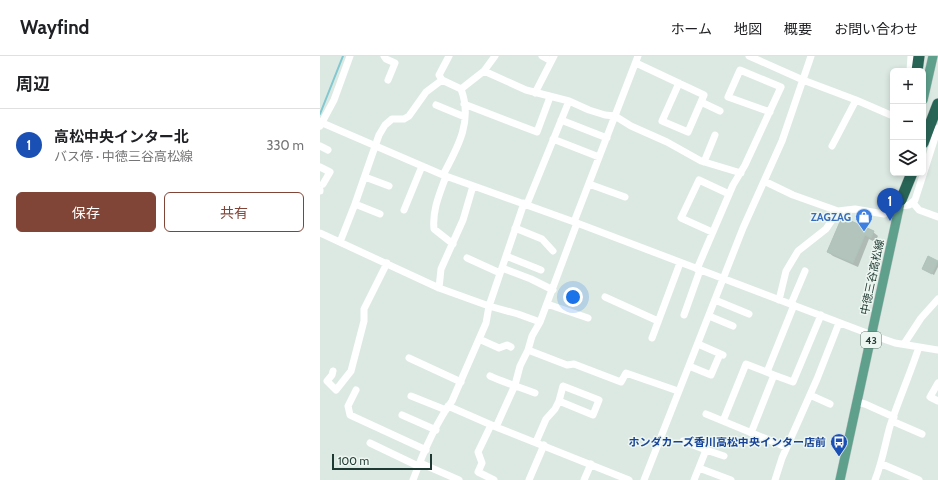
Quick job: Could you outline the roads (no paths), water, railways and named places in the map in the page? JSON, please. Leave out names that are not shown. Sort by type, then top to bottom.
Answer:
[{"type":"highway","points":[[917,68],[919,56]]},
{"type":"highway","points":[[924,140],[938,104]]},
{"type":"highway","points":[[900,206],[911,176]]},
{"type":"main road","points":[[926,87],[933,56]]},
{"type":"main road","name":"中徳三谷高松線","points":[[840,480],[906,176]]},
{"type":"street","points":[[350,56],[334,100],[320,123],[445,176],[576,222],[698,270],[821,315],[872,336],[918,347],[938,350]]},
{"type":"street","points":[[384,56],[386,59],[395,63],[388,80]]},
{"type":"street","points":[[449,56],[439,75],[442,80],[461,89],[465,117],[461,139],[445,176],[433,219],[434,229],[453,244]]},
{"type":"street","points":[[461,89],[484,71],[495,56]]},
{"type":"street","points":[[535,93],[552,58],[542,56]]},
{"type":"street","points":[[749,56],[800,79],[890,115]]},
{"type":"street","points":[[644,480],[675,390],[689,366],[715,300],[721,278],[782,141],[800,79],[811,56]]},
{"type":"street","points":[[910,68],[911,56]]},
{"type":"street","points":[[494,480],[478,472],[482,463],[478,452],[494,426],[515,385],[520,366],[528,350],[532,336],[540,322],[553,290],[589,184],[637,59],[679,83],[704,95],[688,132],[662,121],[679,83]]},
{"type":"street","points":[[684,315],[691,305],[698,270],[728,194],[741,174],[770,112],[780,87],[740,70],[728,97],[770,112]]},
{"type":"street","points":[[484,71],[526,90],[569,101],[588,110],[604,115],[615,116],[631,126],[704,162],[741,174]]},
{"type":"street","points":[[340,242],[365,177],[379,135],[385,125],[392,119],[404,119],[409,116],[426,92],[442,80]]},
{"type":"street","points":[[464,104],[537,132],[550,97]]},
{"type":"street","points":[[832,146],[856,100]]},
{"type":"street","points":[[413,480],[426,450],[452,401],[486,323],[489,306],[515,228],[569,101]]},
{"type":"street","points":[[701,102],[720,111]]},
{"type":"street","points":[[436,105],[465,117]]},
{"type":"street","points":[[561,120],[607,138]]},
{"type":"street","points":[[764,181],[793,195],[838,211],[856,209],[884,214],[900,206],[913,203],[918,195],[938,128]]},
{"type":"street","points":[[704,162],[715,135]]},
{"type":"street","points":[[553,139],[599,157]]},
{"type":"street","points":[[320,146],[328,150]]},
{"type":"street","points":[[404,210],[422,166]]},
{"type":"street","points":[[320,167],[330,172],[321,188]]},
{"type":"street","points":[[365,177],[389,186]]},
{"type":"street","points":[[712,232],[681,218],[699,180],[728,194]]},
{"type":"street","points":[[589,184],[624,197]]},
{"type":"street","points":[[439,288],[441,269],[463,220],[473,186]]},
{"type":"street","points":[[913,203],[919,210],[938,217]]},
{"type":"street","points":[[355,204],[380,214]]},
{"type":"street","points":[[779,300],[786,271],[798,251],[826,229],[838,211]]},
{"type":"street","points":[[515,228],[542,239],[552,251]]},
{"type":"street","points":[[320,233],[439,288],[540,322]]},
{"type":"street","points":[[506,256],[541,270]]},
{"type":"street","points":[[467,258],[501,271],[531,279],[553,290]]},
{"type":"street","points":[[652,338],[680,263]]},
{"type":"street","points":[[333,371],[332,375],[327,381],[336,390],[351,371],[364,321],[364,309],[387,264]]},
{"type":"street","points":[[751,433],[792,305],[805,271]]},
{"type":"street","points":[[605,297],[658,321]]},
{"type":"street","points":[[904,344],[921,318],[938,299]]},
{"type":"street","points":[[715,300],[750,314]]},
{"type":"street","points":[[547,304],[588,318]]},
{"type":"street","points":[[723,421],[746,364],[793,382],[821,315]]},
{"type":"street","points":[[709,316],[733,326]]},
{"type":"street","points":[[775,480],[786,447],[810,395],[839,323]]},
{"type":"street","points":[[479,339],[499,348],[507,345],[511,347]]},
{"type":"street","points":[[689,366],[711,375],[722,355],[698,344]]},
{"type":"street","points":[[875,480],[882,464],[884,448],[918,347]]},
{"type":"street","points":[[528,350],[567,365],[574,364],[621,382],[626,373],[675,390]]},
{"type":"street","points":[[409,358],[460,382]]},
{"type":"street","points":[[490,376],[510,385],[515,385],[535,393]]},
{"type":"street","points":[[938,383],[930,397],[938,401]]},
{"type":"street","points":[[536,442],[546,420],[555,409],[559,401],[563,386],[599,400],[593,415],[559,401]]},
{"type":"street","points":[[356,390],[348,406],[350,415],[426,450]]},
{"type":"street","points":[[810,395],[830,404]]},
{"type":"street","points":[[411,396],[544,445],[629,480]]},
{"type":"street","points":[[857,402],[865,404],[922,434]]},
{"type":"street","points":[[706,414],[786,447]]},
{"type":"street","points":[[402,415],[436,430]]},
{"type":"street","points":[[683,441],[724,456]]},
{"type":"street","points":[[370,443],[419,465],[458,480]]},
{"type":"street","points":[[529,480],[544,445]]},
{"type":"street","points":[[694,480],[706,450]]},
{"type":"street","points":[[584,480],[591,464]]},
{"type":"street","points":[[882,464],[919,480]]},
{"type":"street","points":[[699,468],[731,480]]},
{"type":"waterway","points":[[320,114],[343,56]]},
{"type":"place","name":"高松中央インター北","points":[[890,221]]},
{"type":"place","name":"ZAGZAG","points":[[864,232]]},
{"type":"place","name":"ホンダカーズ香川高松中央インター店前","points":[[839,457]]}]
